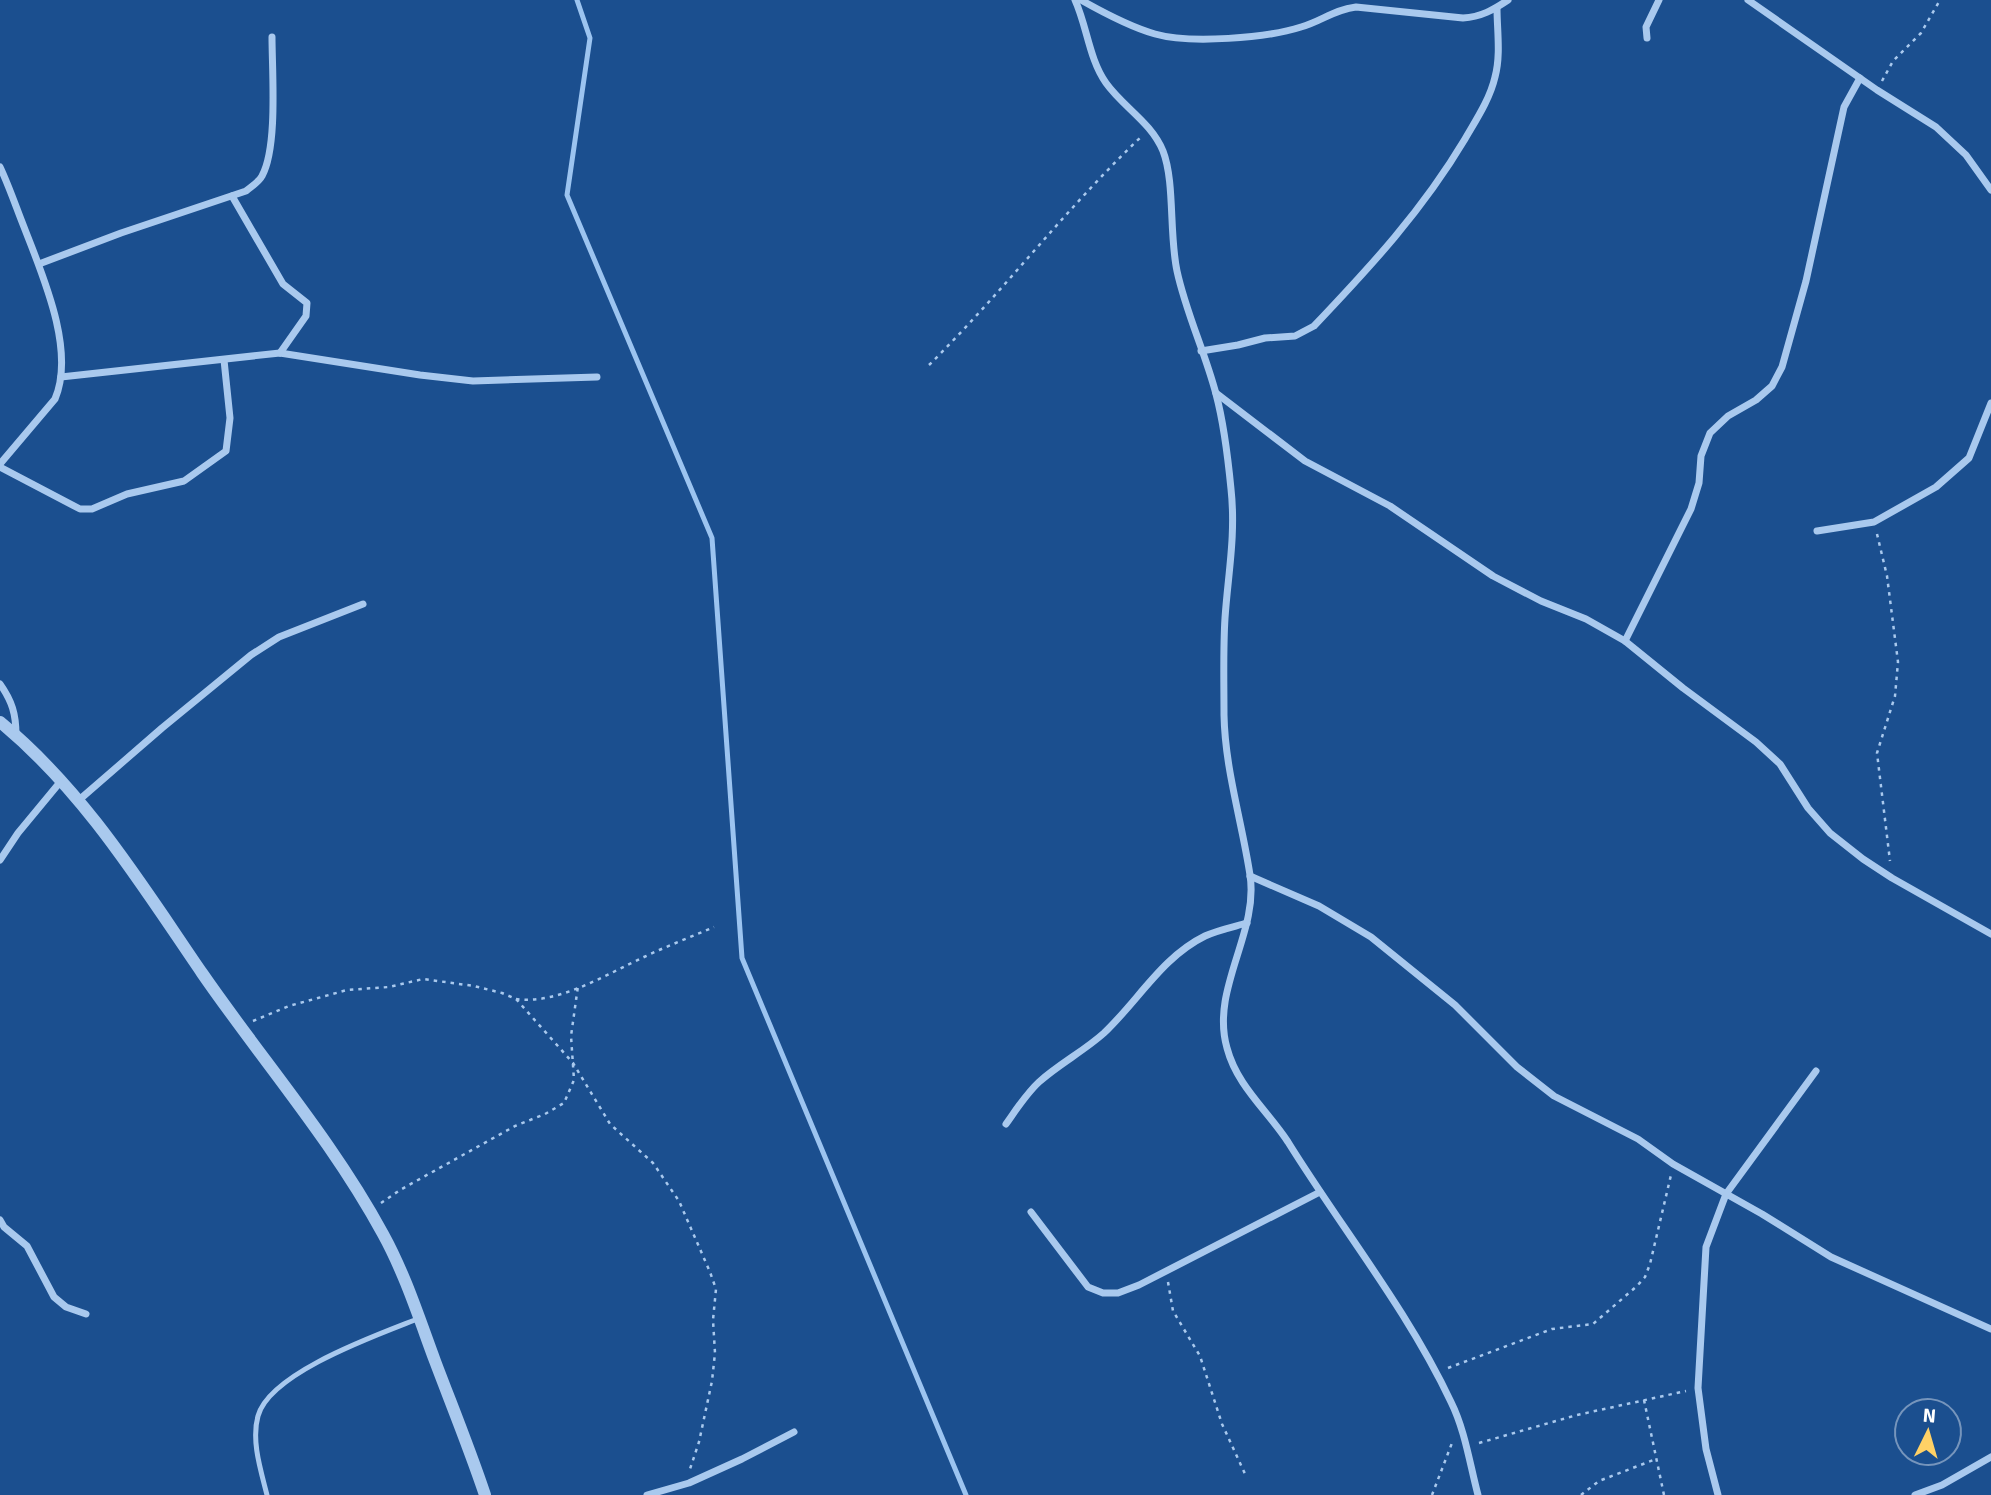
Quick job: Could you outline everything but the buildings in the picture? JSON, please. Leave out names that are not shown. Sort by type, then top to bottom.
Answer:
[{"type":"street","points":[[1074,0],[1104,80],[1149,129],[1162,150],[1168,172],[1176,265],[1183,300],[1216,393],[1231,493],[1233,532],[1225,615],[1224,722],[1230,771],[1250,876],[1251,907],[1232,969],[1224,1012],[1226,1046],[1242,1082],[1280,1130],[1416,1337],[1453,1405],[1478,1495]]},
{"type":"street","points":[[1081,0],[1154,34],[1191,38],[1273,33],[1302,27],[1342,9],[1356,7],[1463,18],[1477,17],[1508,0]]},
{"type":"street","points":[[1647,38],[1646,27],[1659,0]]},
{"type":"street","points":[[1748,0],[1877,90],[1936,127],[1966,155],[1991,190]]},
{"type":"street","points":[[1200,351],[1305,333],[1380,256],[1450,165],[1488,97],[1496,77],[1497,8]]},
{"type":"street","points":[[39,264],[246,191],[261,178],[268,162],[272,104],[272,37]]},
{"type":"street","points":[[1625,641],[1690,509],[1699,483],[1701,456],[1710,433],[1728,416],[1756,400],[1772,386],[1782,367],[1806,281],[1844,107],[1860,78]]},
{"type":"street","points":[[0,166],[39,264],[59,339],[61,377],[55,399],[0,465],[80,509],[92,509],[127,494],[184,481],[226,451],[230,418],[224,360]]},
{"type":"street","points":[[232,196],[283,284],[307,303],[306,316],[280,353]]},
{"type":"street","points":[[61,377],[280,353],[473,381],[597,377]]},
{"type":"street","points":[[1216,393],[1305,461],[1390,506],[1493,576],[1541,601],[1586,619],[1625,641],[1756,742],[1780,764],[1808,808],[1830,833],[1892,878],[1991,933]]},
{"type":"street","points":[[1816,531],[1874,522],[1936,487],[1969,458],[1991,403]]},
{"type":"street","points":[[79,800],[251,655],[279,638],[363,604]]},
{"type":"street","points":[[0,684],[11,700],[16,714],[16,736]]},
{"type":"street","points":[[0,722],[61,780],[112,841],[240,1027],[306,1114],[370,1211],[406,1283],[485,1495]]},
{"type":"street","points":[[0,860],[61,780]]},
{"type":"street","points":[[1250,876],[1319,906],[1371,937],[1455,1005],[1517,1067],[1553,1096],[1638,1139],[1673,1164],[1831,1257],[1991,1329]]},
{"type":"street","points":[[1006,1124],[1025,1097],[1041,1081],[1105,1032],[1148,983],[1187,946],[1206,935],[1247,923]]},
{"type":"street","points":[[1718,1495],[1706,1449],[1698,1388],[1706,1247],[1726,1194],[1815,1071]]},
{"type":"street","points":[[1031,1212],[1088,1287],[1103,1293],[1118,1293],[1166,1272],[1320,1192]]},
{"type":"street","points":[[0,1220],[4,1227],[27,1246],[54,1297],[66,1307],[86,1314]]},
{"type":"street","points":[[647,1495],[685,1484],[794,1432]]},
{"type":"street","points":[[1915,1495],[1942,1485],[1991,1457]]},
{"type":"lane","points":[[267,1495],[256,1451],[257,1417],[264,1401],[285,1382],[335,1352],[420,1318]]},
{"type":"path","points":[[1877,90],[1893,61],[1921,33],[1940,0]]},
{"type":"path","points":[[929,365],[958,337],[1099,177],[1149,129]]},
{"type":"path","points":[[1874,522],[1887,576],[1898,662],[1895,696],[1877,753],[1892,878]]},
{"type":"path","points":[[240,1027],[289,1006],[347,990],[389,987],[423,979],[474,986],[516,999],[538,999],[603,978],[640,958],[715,927]]},
{"type":"path","points":[[370,1211],[400,1190],[515,1126],[564,1103],[574,1080],[571,1035],[578,986]]},
{"type":"path","points":[[516,999],[573,1063],[610,1124],[653,1163],[679,1201],[716,1289],[712,1381],[699,1442],[685,1484]]},
{"type":"path","points":[[1435,1372],[1552,1329],[1593,1324],[1637,1286],[1645,1277],[1650,1264],[1673,1164]]},
{"type":"path","points":[[1166,1272],[1173,1311],[1200,1356],[1222,1424],[1246,1476]]},
{"type":"path","points":[[1466,1447],[1577,1415],[1698,1388]]},
{"type":"path","points":[[1644,1400],[1664,1495]]},
{"type":"path","points":[[1432,1495],[1459,1423]]},
{"type":"path","points":[[1581,1495],[1599,1482],[1656,1459]]},
{"type":"waterway","points":[[577,0],[590,38],[567,195],[712,538],[742,958],[966,1495]]}]
